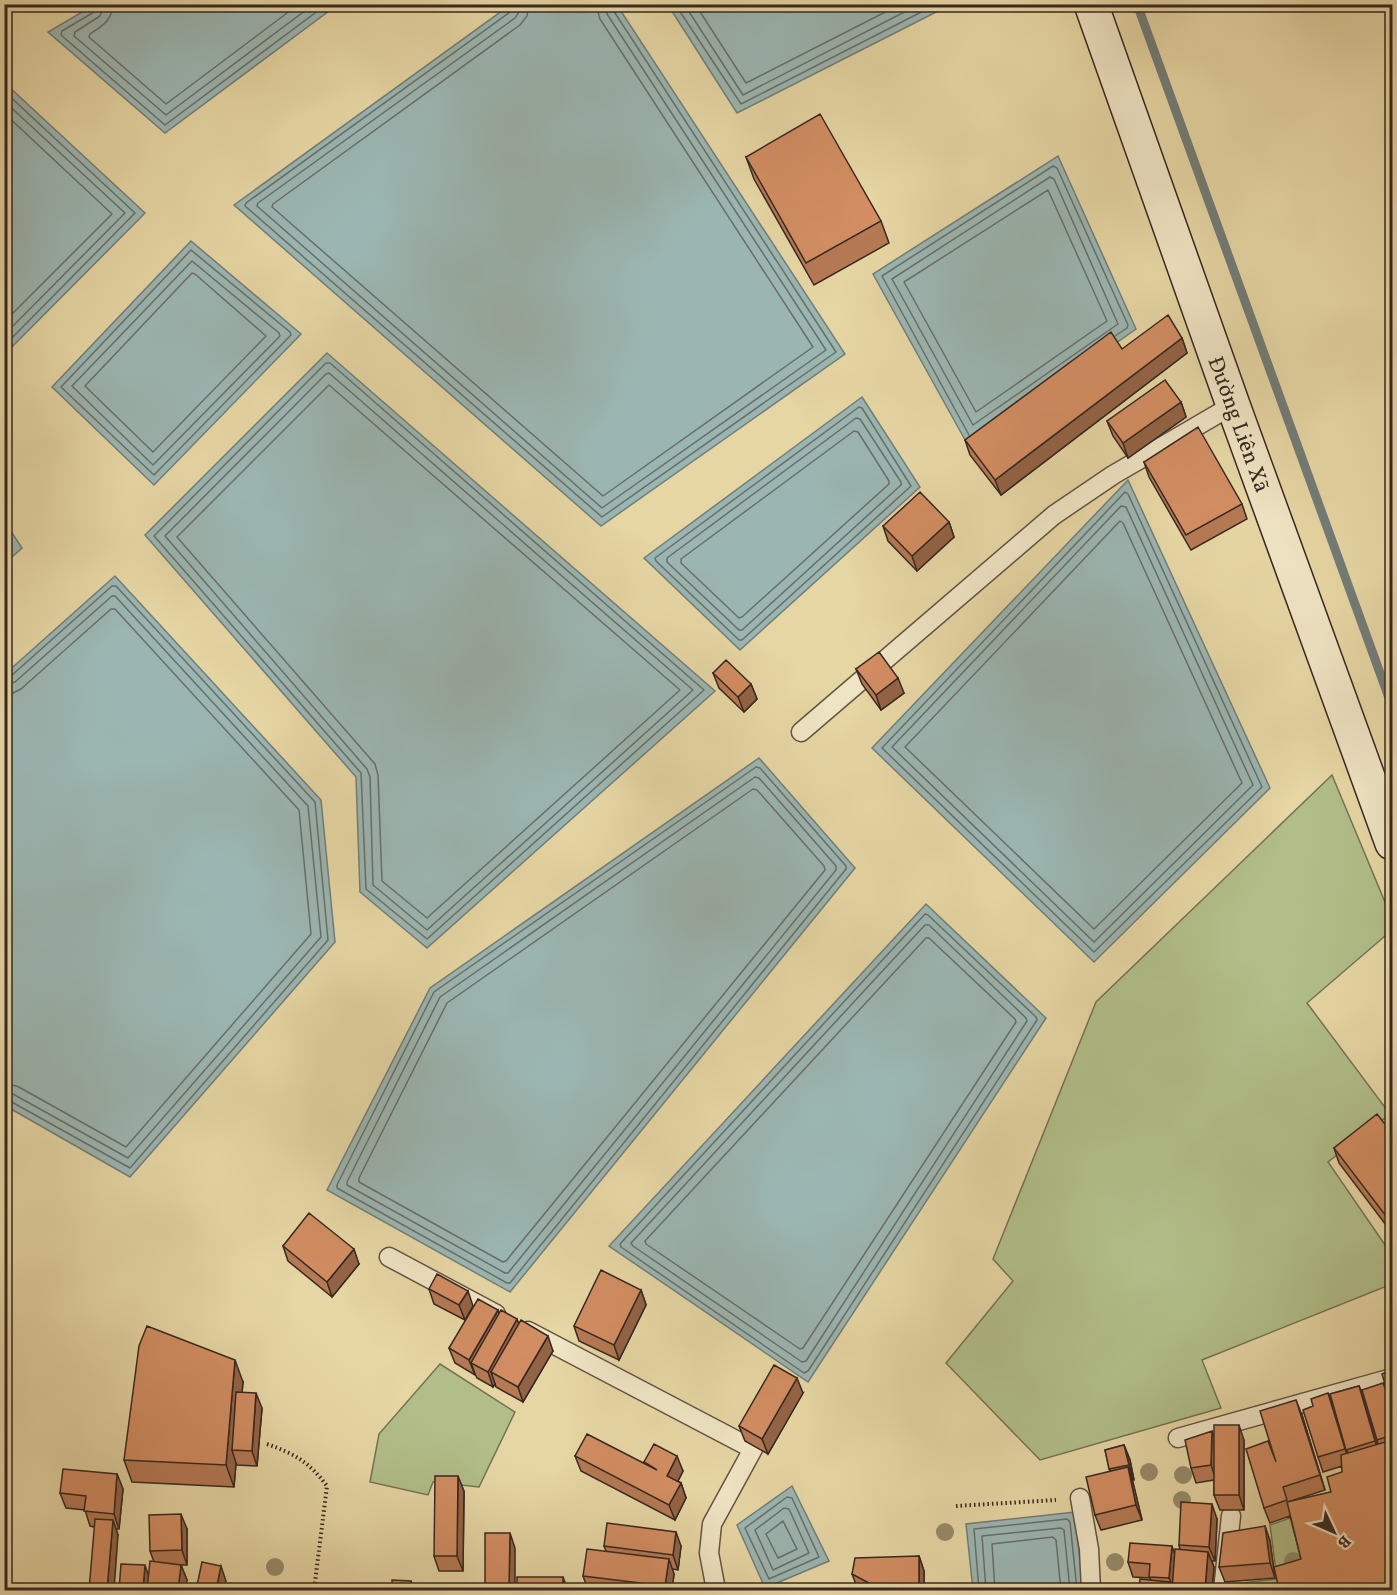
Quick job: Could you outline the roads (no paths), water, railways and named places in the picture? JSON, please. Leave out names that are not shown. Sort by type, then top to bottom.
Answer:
[{"type":"street","name":"Đường Liên Xã","points":[[1091,4],[1392,843]]},
{"type":"lane","points":[[801,732],[1054,515],[1113,475],[1233,405]]},
{"type":"lane","points":[[389,1257],[753,1449],[712,1524],[709,1553],[716,1590]]},
{"type":"lane","points":[[1178,1438],[1392,1378]]},
{"type":"lane","points":[[1080,1498],[1089,1549],[1090,1590]]},
{"type":"lane","points":[[1223,1590],[1231,1516]]},
{"type":"water","points":[[94,5],[337,5],[165,133],[48,32]]},
{"type":"water","points":[[510,5],[617,5],[845,354],[601,526],[234,205]]},
{"type":"water","points":[[668,5],[950,5],[737,113]]},
{"type":"water","points":[[7,85],[145,213],[5,354],[4,86]]},
{"type":"water","points":[[1058,156],[1136,329],[969,447],[873,274]]},
{"type":"water","points":[[191,241],[301,334],[154,485],[52,387]]},
{"type":"water","points":[[327,353],[715,691],[427,948],[360,892],[356,777],[145,535]]},
{"type":"water","points":[[862,397],[920,487],[740,650],[644,558]]},
{"type":"water","points":[[1128,480],[1270,788],[1094,962],[872,748]]},
{"type":"water","points":[[5,522],[22,548],[4,563]]},
{"type":"water","points":[[115,576],[321,800],[335,942],[130,1177],[4,1105],[5,674]]},
{"type":"water","points":[[759,758],[855,868],[510,1292],[327,1190],[430,988]]},
{"type":"water","points":[[926,904],[1046,1018],[808,1382],[609,1246]]},
{"type":"water","points":[[792,1486],[829,1561],[765,1588],[737,1525]]},
{"type":"water","points":[[1075,1512],[1083,1590],[973,1590],[966,1524]]},
{"type":"waterway","points":[[1137,4],[1392,706]]}]
